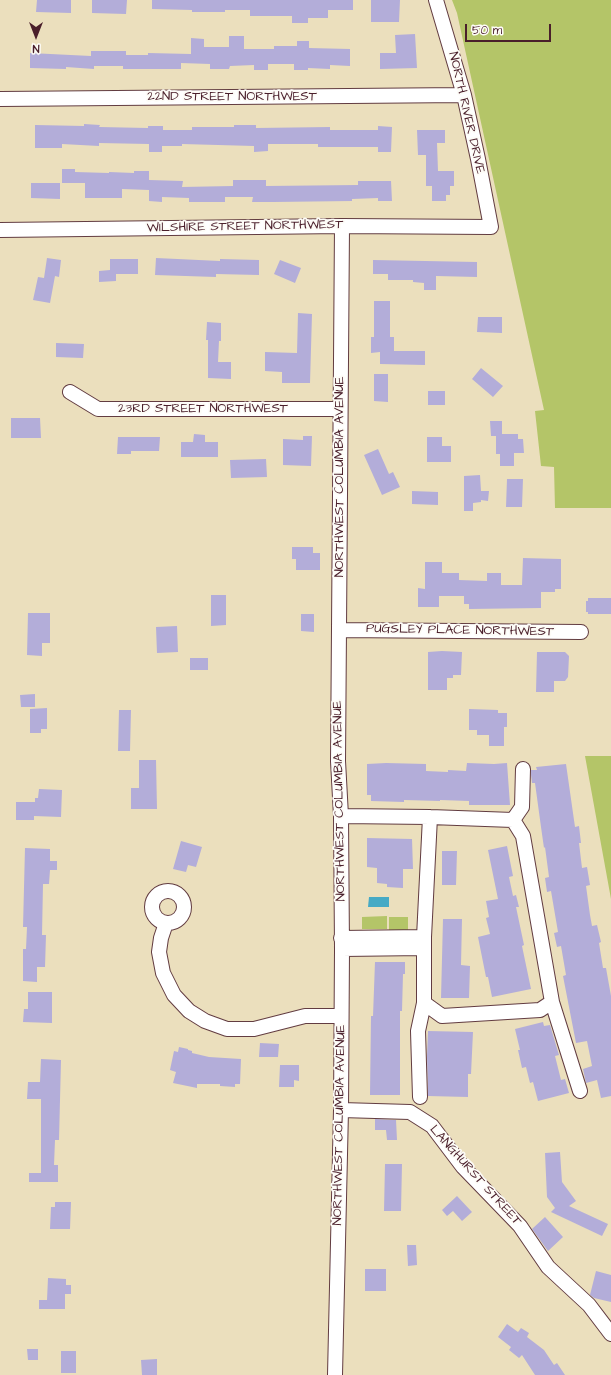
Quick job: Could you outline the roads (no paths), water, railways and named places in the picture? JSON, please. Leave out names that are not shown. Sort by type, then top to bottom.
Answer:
[{"type":"street","name":"NORTH RIVER DRIVE","points":[[436,0],[464,95],[491,226]]},
{"type":"street","name":"22ND STREET NORTHWEST","points":[[0,99],[464,95]]},
{"type":"street","name":"WILSHIRE STREET NORTHWEST","points":[[0,230],[342,226],[491,226]]},
{"type":"street","name":"NORTHWEST COLUMBIA AVENUE","points":[[335,1375],[341,1110],[341,816],[338,761],[342,226]]},
{"type":"street","name":"23RD STREET NORTHWEST","points":[[70,392],[98,409],[340,409]]},
{"type":"street","name":"PUGSLEY PLACE NORTHWEST","points":[[339,630],[581,632]]},
{"type":"street","points":[[513,820],[522,806],[523,769]]},
{"type":"street","points":[[341,816],[513,820]]},
{"type":"street","points":[[420,1096],[418,1031],[424,1003],[424,943],[430,817]]},
{"type":"street","points":[[513,820],[523,836],[552,1002],[580,1091]]},
{"type":"street","points":[[166,923],[161,938],[159,952],[163,973],[174,995],[189,1011],[205,1021],[227,1029],[254,1029],[305,1016],[341,1016]]},
{"type":"street","points":[[342,944],[424,943]]},
{"type":"street","points":[[424,1003],[442,1016],[540,1010],[552,1002]]},
{"type":"street","name":"LANGHURST STREET","points":[[341,1110],[410,1112],[432,1126],[463,1167],[520,1226],[548,1267],[589,1306],[611,1334]]},
{"type":"water","points":[[369,897],[389,897],[389,907],[368,907]]}]
